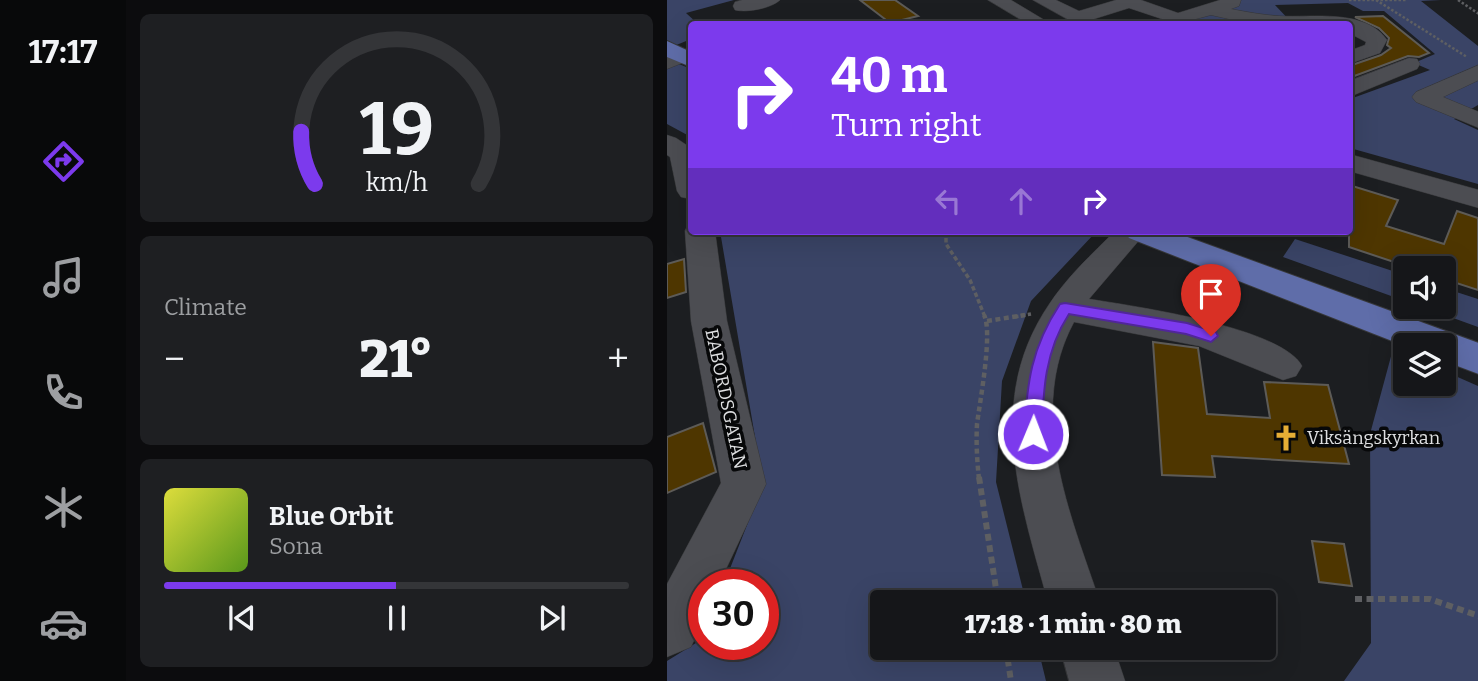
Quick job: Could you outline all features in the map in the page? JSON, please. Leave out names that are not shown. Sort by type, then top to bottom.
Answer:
[{"type":"main road","points":[[1151,235],[1411,333]]},
{"type":"main road","points":[[1456,350],[1478,359]]},
{"type":"street","points":[[742,6],[771,0]]},
{"type":"street","points":[[997,0],[1036,21]]},
{"type":"street","points":[[1043,0],[1084,21],[1129,2],[1181,21]]},
{"type":"street","points":[[1186,21],[1210,9],[1239,0]]},
{"type":"street","points":[[1210,9],[1262,21]]},
{"type":"street","points":[[1353,26],[1377,40],[1373,49],[1353,56]]},
{"type":"street","points":[[1353,88],[1409,64]]},
{"type":"street","points":[[1473,64],[1424,97],[1478,121]]},
{"type":"street","points":[[667,143],[683,154],[688,177]]},
{"type":"street","points":[[1353,163],[1478,199]]},
{"type":"street","name":"BABORDSGATAN","points":[[667,631],[672,628],[744,484],[709,321],[700,235]]},
{"type":"street","points":[[1070,590],[1041,491],[1034,452],[1032,416],[1035,383],[1042,353],[1053,327],[1084,282],[1128,235]]},
{"type":"street","points":[[1065,308],[1187,328],[1258,352],[1283,366]]},
{"type":"street","points":[[1091,660],[1097,681]]},
{"type":"path","points":[[1349,0],[1407,0]]},
{"type":"path","points":[[1458,0],[1478,14]]},
{"type":"path","points":[[1377,1],[1473,64]]},
{"type":"path","points":[[946,235],[946,244],[970,280],[987,321],[977,426],[977,463],[996,590]]},
{"type":"path","points":[[987,321],[1065,308]]},
{"type":"path","points":[[1355,599],[1430,599],[1478,616]]},
{"type":"path","points":[[1008,660],[1011,681]]},
{"type":"shaded area","points":[[667,0],[734,0],[686,13],[695,21],[688,21],[688,40],[674,46],[667,43]]},
{"type":"shaded area","points":[[1239,0],[1441,0],[1421,1],[1478,46],[1478,105],[1454,119],[1478,130],[1478,184],[1353,149],[1353,98],[1430,70],[1414,63],[1435,54],[1384,11],[1363,11],[1348,3],[1275,5],[1290,21],[1187,20]]},
{"type":"shaded area","points":[[679,64],[688,68],[688,135],[667,124],[667,68]]},
{"type":"shaded area","points":[[721,235],[1093,235],[1031,301],[1002,381],[996,482],[1023,590],[870,590],[870,660],[1041,660],[1046,681],[667,681],[667,661],[688,648],[688,660],[779,660],[779,569],[730,569],[763,484]]},
{"type":"shaded area","points":[[1295,239],[1393,271],[1393,297],[1283,257]]},
{"type":"shaded area","points":[[1456,292],[1478,299],[1478,327],[1456,319]]},
{"type":"shaded area","points":[[1393,349],[1393,396],[1456,396],[1456,376],[1478,386],[1478,681],[1344,681],[1371,643],[1370,434]]},
{"type":"building","points":[[860,0],[895,0],[918,16],[887,21]]},
{"type":"building","points":[[1383,16],[1429,53],[1419,57],[1408,56],[1353,77],[1353,65],[1381,55],[1391,48],[1387,45],[1389,38],[1379,28],[1355,17]]},
{"type":"building","points":[[1353,186],[1398,200],[1386,226],[1444,244],[1457,211],[1478,218],[1478,290],[1456,283],[1456,256],[1393,256],[1393,262],[1349,247],[1349,235],[1353,235]]},
{"type":"building","points":[[684,259],[686,292],[667,298],[667,264]]},
{"type":"building","points":[[1153,342],[1198,348],[1207,414],[1270,418],[1264,382],[1328,385],[1349,464],[1212,456],[1215,477],[1162,475]]},
{"type":"building","points":[[703,423],[716,472],[667,493],[667,437]]},
{"type":"building","points":[[1312,541],[1344,544],[1352,586],[1319,582]]},
{"type":"place","name":"Viksängskyrkan","points":[[1286,438]]},
{"type":"route","points":[[1033,434],[1035,383],[1042,353],[1065,308],[1187,328],[1211,336]]}]
